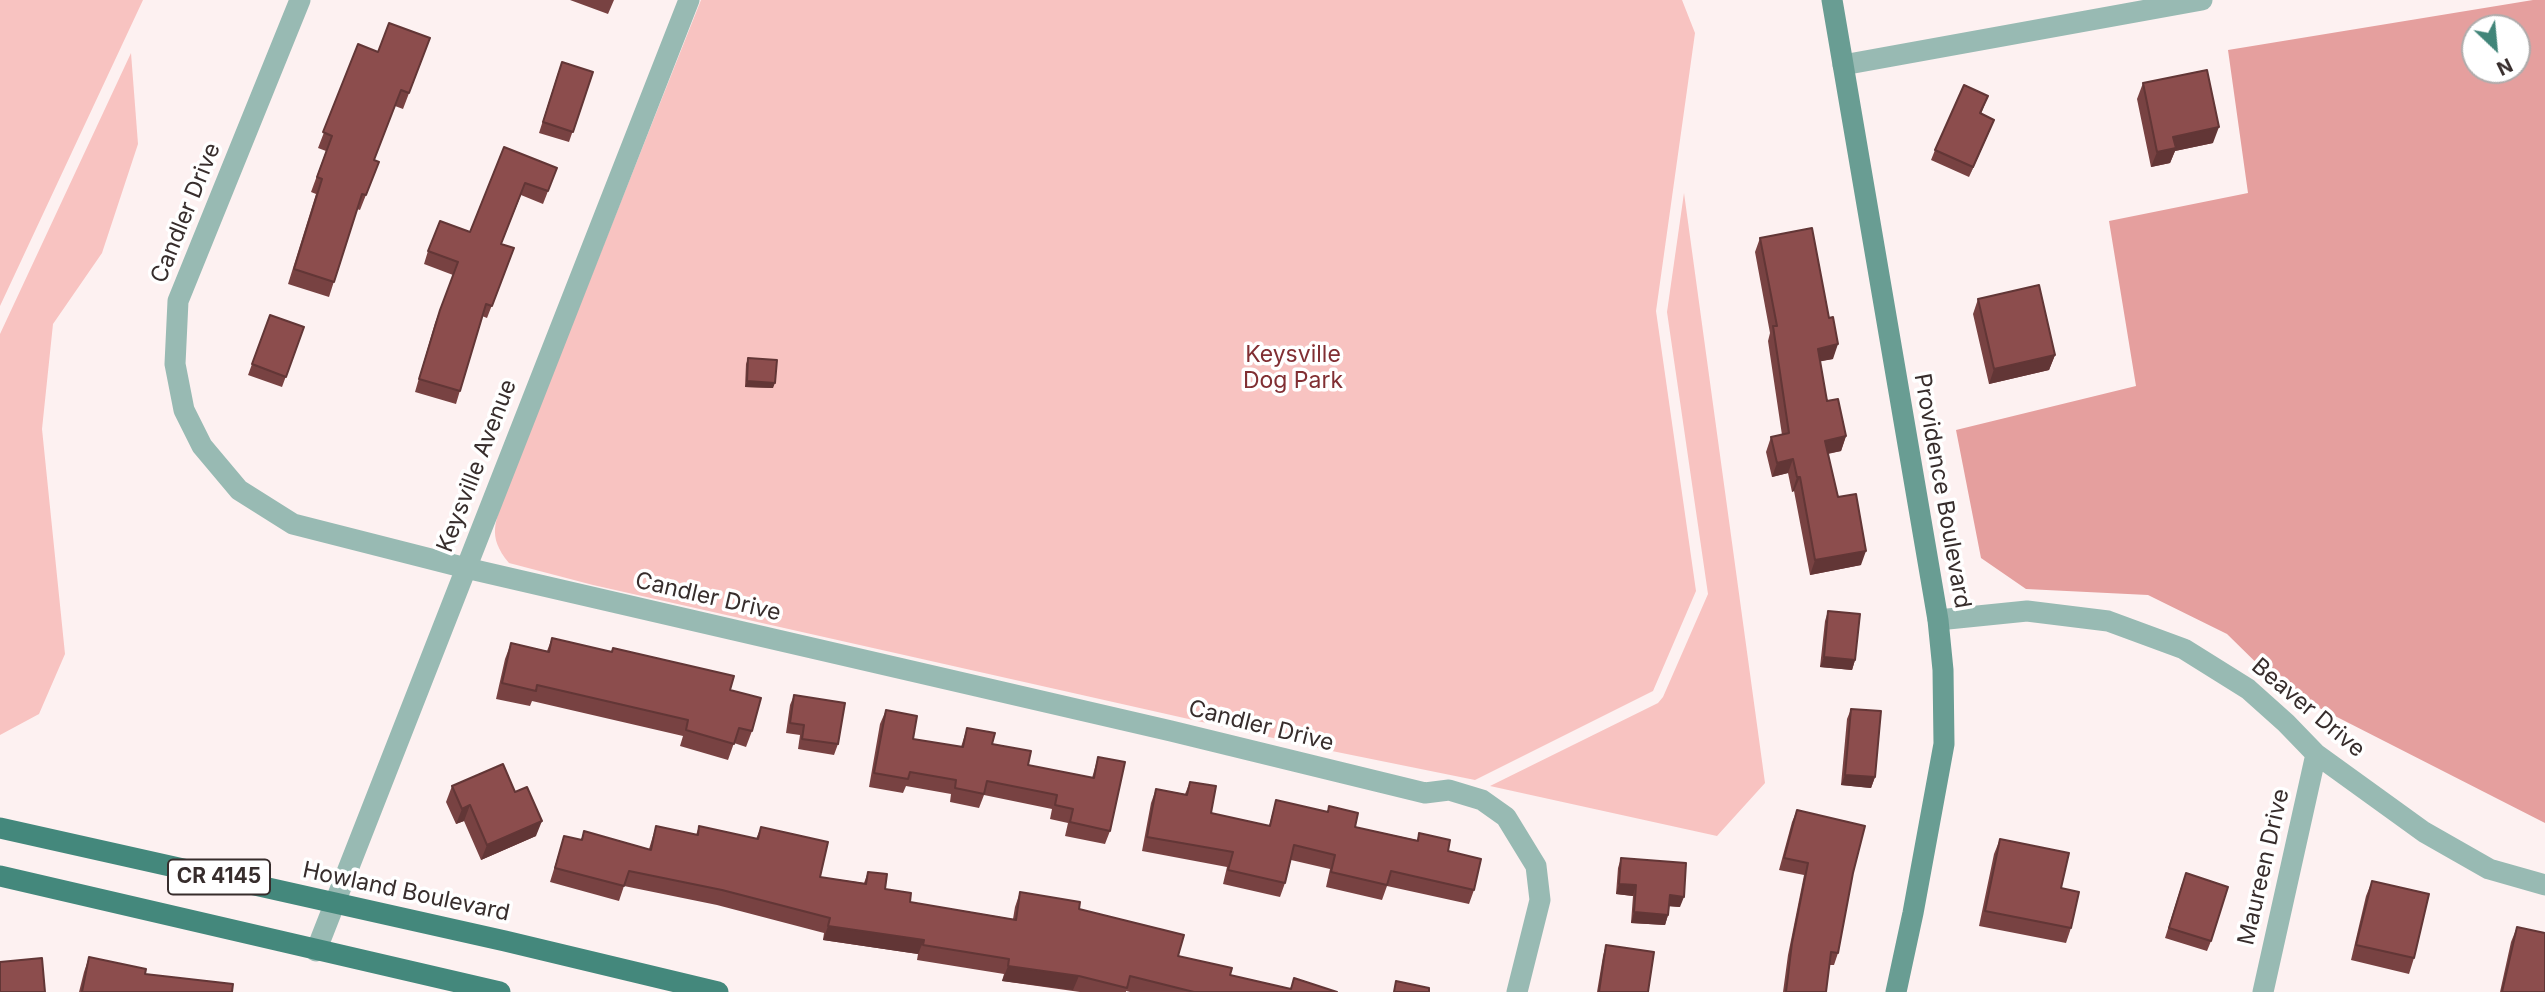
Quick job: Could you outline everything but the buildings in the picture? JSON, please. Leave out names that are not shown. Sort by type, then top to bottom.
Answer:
[{"type":"main road","name":"Providence Boulevard","points":[[1832,0],[1938,620],[1943,670],[1944,744],[1896,992]]},
{"type":"main road","name":"Howland Boulevard","points":[[0,828],[505,941],[718,992]]},
{"type":"main road","name":"CR 4145","points":[[0,876],[500,992]]},
{"type":"street","name":"Candler Drive","points":[[300,0],[178,301],[175,364],[184,410],[202,446],[239,490],[293,524],[466,568],[1171,731],[1425,793],[1448,790],[1482,800],[1506,817],[1536,866],[1540,900],[1517,992]]},
{"type":"street","name":"Keysville Avenue","points":[[316,951],[332,904],[688,0]]},
{"type":"street","points":[[1843,65],[2196,1]]},
{"type":"street","name":"Beaver Drive","points":[[1938,620],[2027,611],[2108,621],[2184,649],[2248,689],[2316,754],[2435,838],[2489,869],[2545,885]]},
{"type":"street","name":"Maureen Drive","points":[[2263,992],[2316,754]]},
{"type":"green space","points":[[0,0],[143,0],[0,306]]},
{"type":"green space","name":"Keysville Dog Park","points":[[701,0],[1682,0],[1695,33],[1656,311],[1696,591],[1653,691],[1475,780],[1322,749],[593,585],[509,563],[495,536],[499,511]]},
{"type":"green space","points":[[131,53],[138,144],[102,253],[53,324],[42,429],[65,654],[39,714],[0,735],[0,334]]},
{"type":"green space","points":[[1684,193],[1765,783],[1717,836],[1490,786],[1658,703],[1708,594],[1667,312]]},
{"type":"shaded area","points":[[2545,0],[2545,823],[2284,690],[2227,634],[2148,595],[2026,589],[1981,558],[1956,430],[2136,386],[2109,221],[2248,193],[2228,50]]}]
